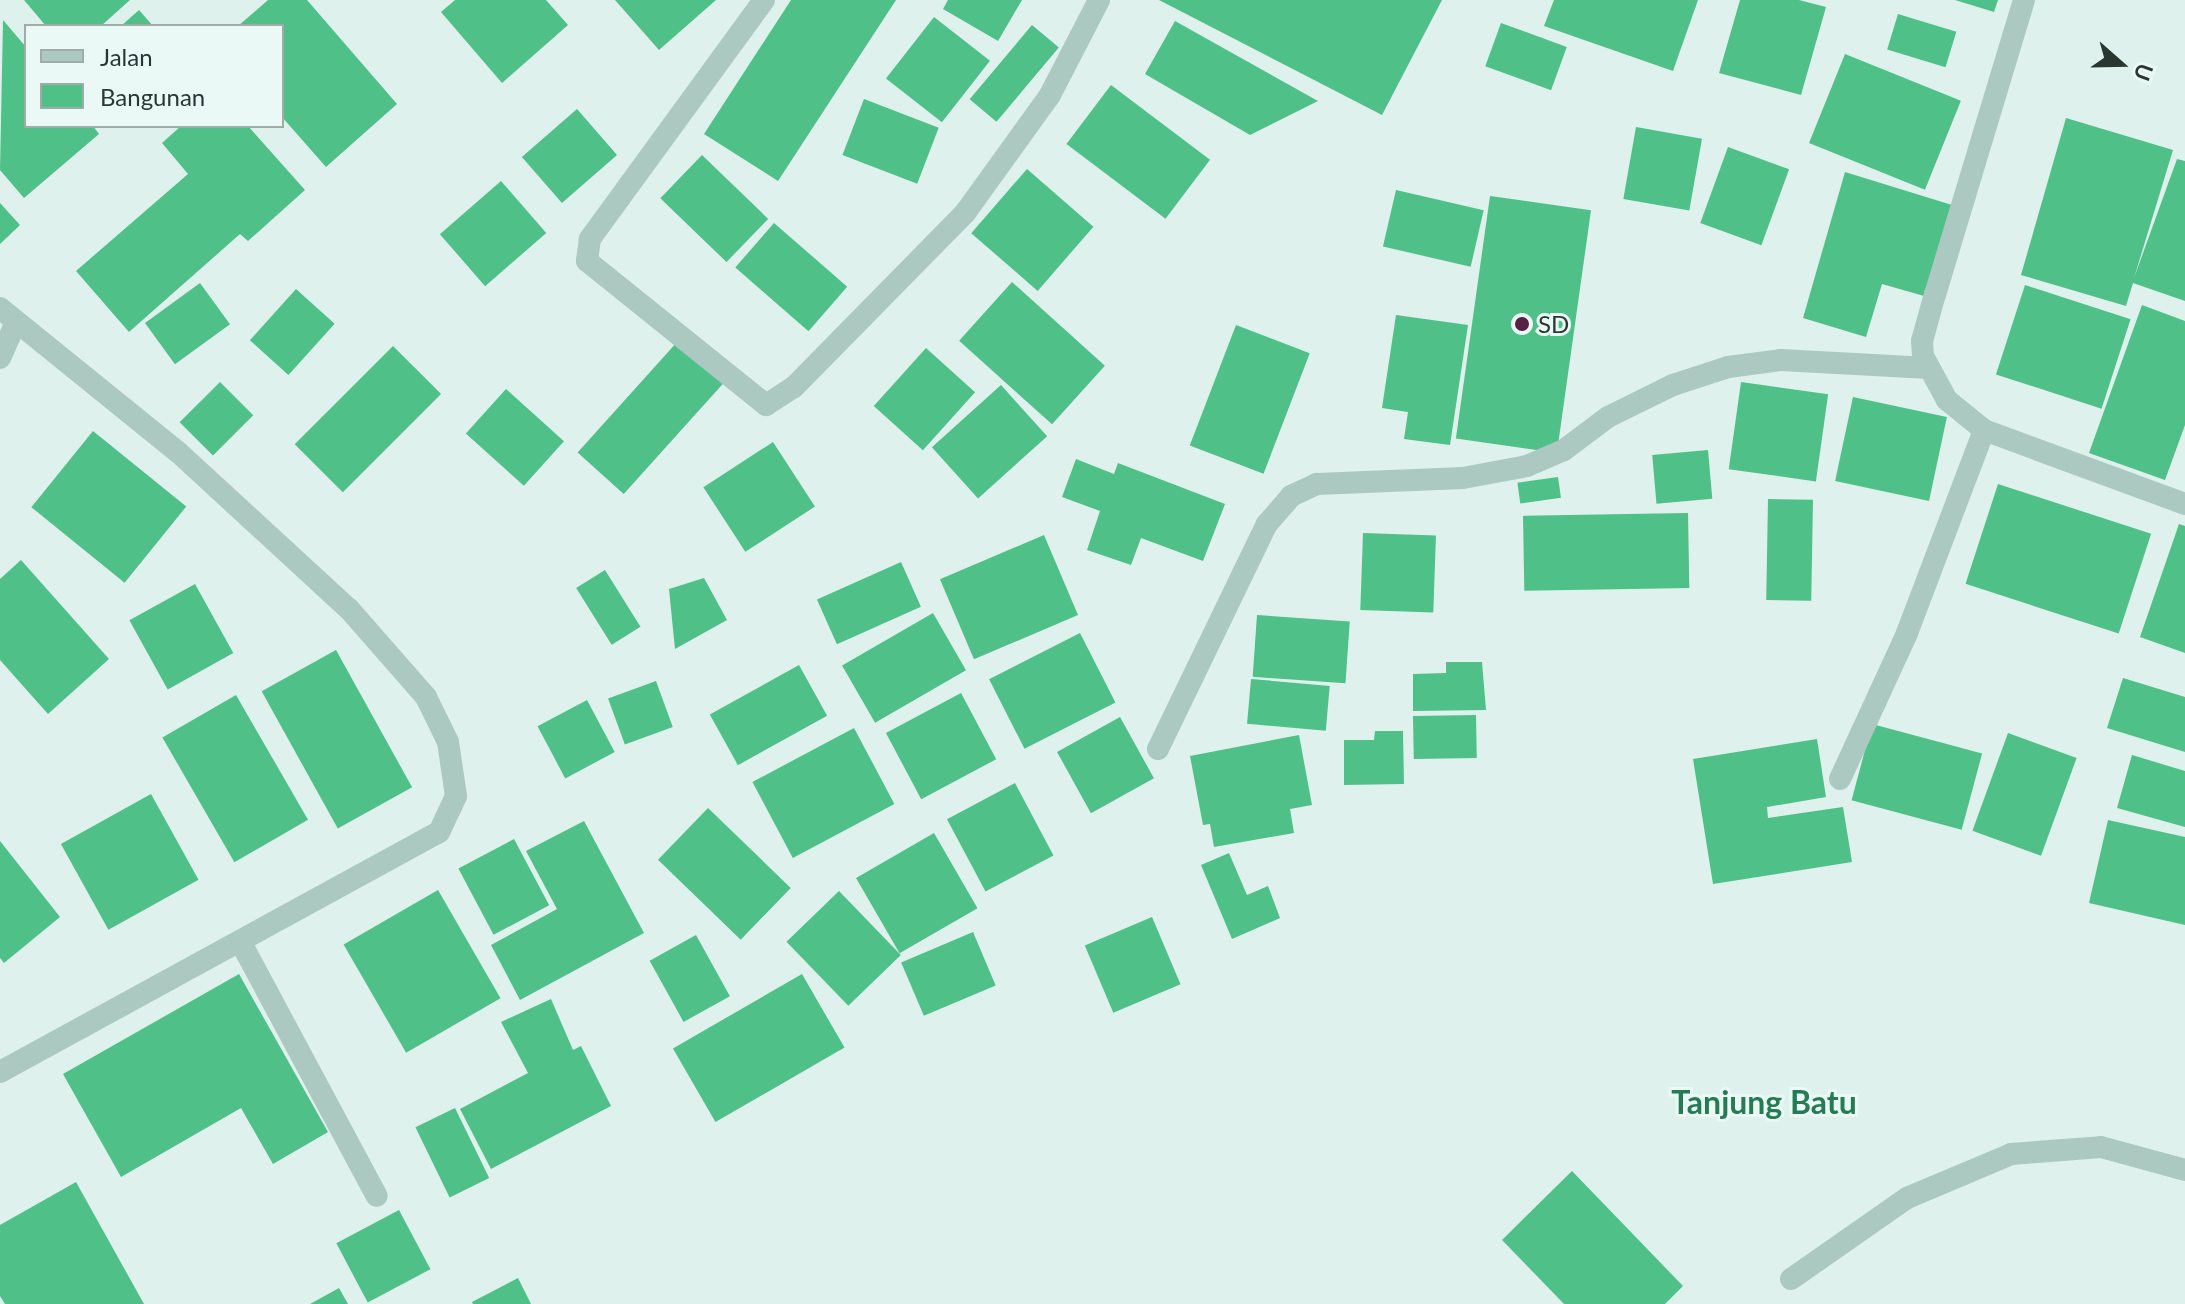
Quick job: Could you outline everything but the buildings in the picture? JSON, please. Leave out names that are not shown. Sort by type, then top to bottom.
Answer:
[{"type":"street","points":[[764,0],[590,239],[587,261],[766,405],[794,387],[965,213],[1050,95],[1099,0]]},
{"type":"street","points":[[2024,0],[1922,341],[1929,368],[1947,400],[1984,430],[2185,504]]},
{"type":"street","points":[[0,358],[8,315],[178,452],[349,609],[426,697],[448,742],[456,796],[439,832],[0,1072]]},
{"type":"street","points":[[1158,749],[1267,524],[1291,496],[1332,482],[1463,478],[1527,466],[1564,450],[1608,417],[1673,385],[1728,367],[1781,360],[1929,368]]},
{"type":"street","points":[[1840,779],[1907,633],[1984,430]]},
{"type":"street","points":[[240,941],[377,1196]]},
{"type":"street","points":[[1791,1279],[1907,1198],[2011,1154],[2101,1147],[2185,1170]]},
{"type":"place","name":"SD","points":[[1522,324]]},
{"type":"district","name":"Tanjung Batu","points":[[1764,1102]]}]
